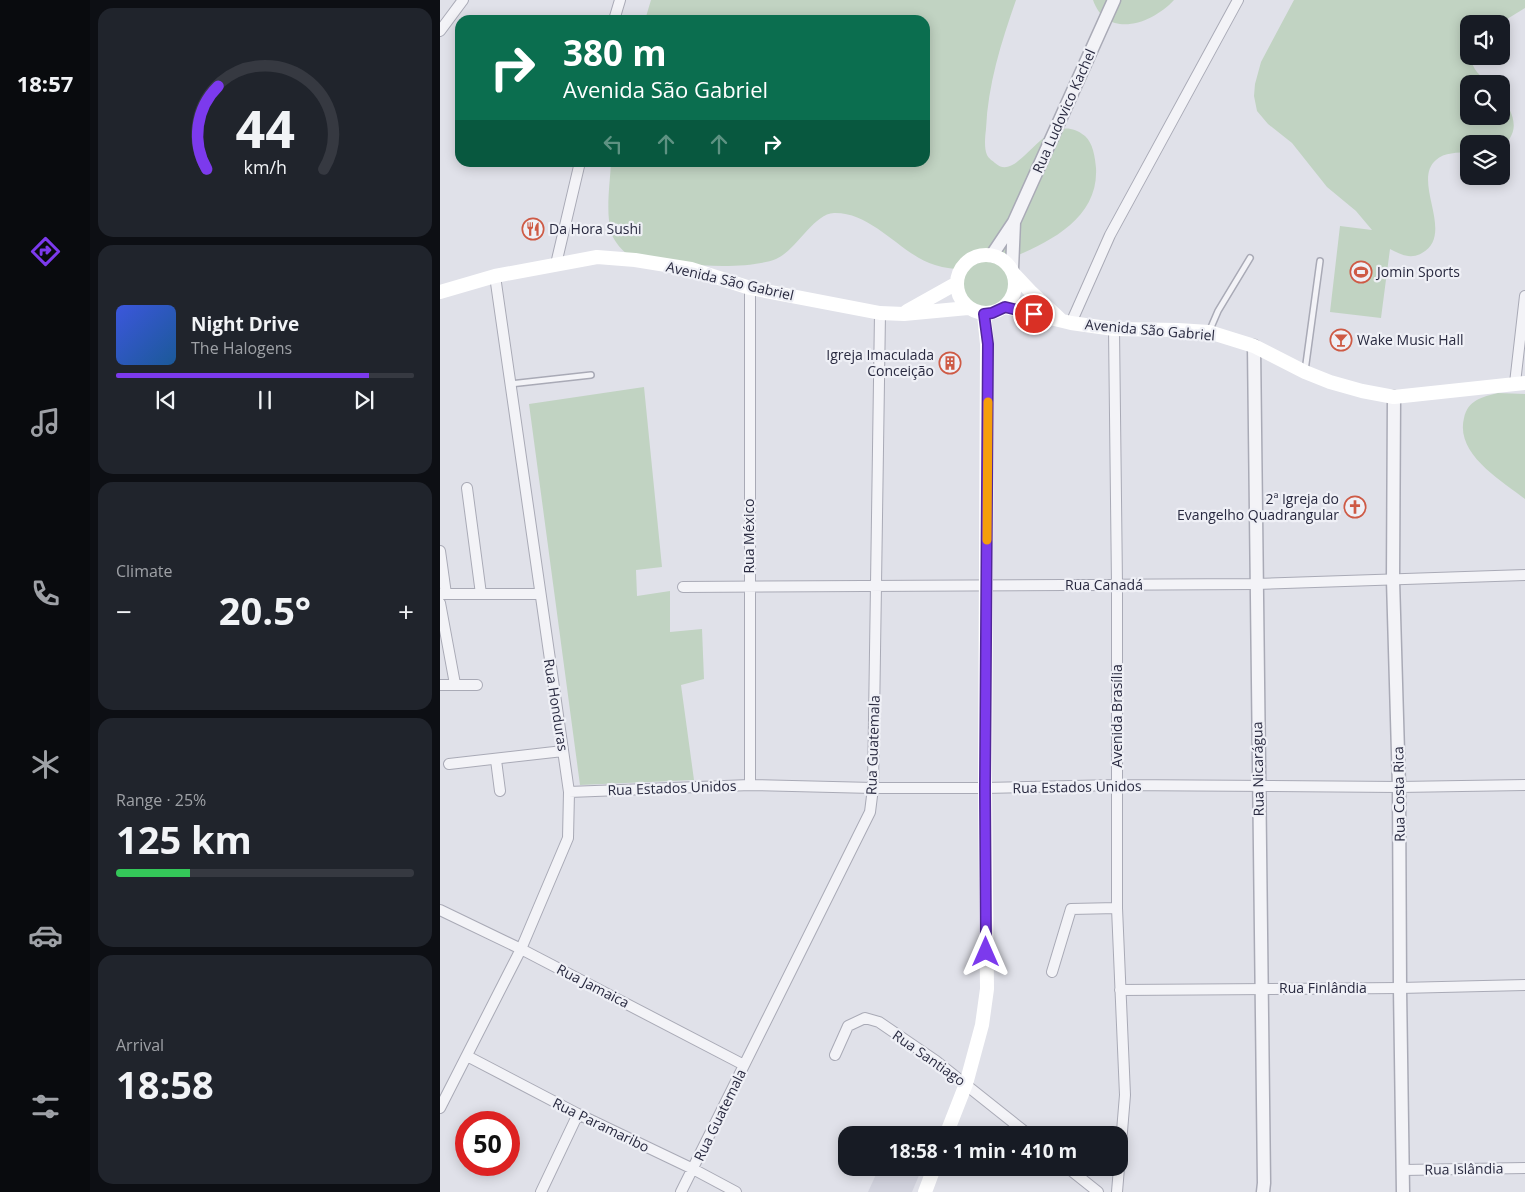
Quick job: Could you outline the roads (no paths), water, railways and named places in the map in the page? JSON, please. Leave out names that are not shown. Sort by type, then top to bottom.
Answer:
[{"type":"main road","points":[[1013,271],[1016,286],[1013,298],[1005,307],[992,313],[984,314],[968,308],[960,297],[957,283],[959,273],[968,261],[982,255],[992,255],[1000,258],[1013,271],[1030,291],[1067,322]]},
{"type":"main road","name":"Avenida São Gabriel","points":[[440,292],[495,276],[597,257],[636,260],[691,269],[750,288],[880,314],[904,314],[968,308]]},
{"type":"main road","points":[[904,314],[957,283]]},
{"type":"main road","name":"Avenida São Gabriel","points":[[1005,307],[1067,322],[1114,329],[1209,332],[1254,346],[1305,372],[1330,382],[1394,397],[1520,383]]},
{"type":"main road","points":[[950,1126],[966,1084],[982,1026],[986,988],[985,788],[988,344],[984,314]]},
{"type":"main road","points":[[925,1192],[931,1176]]},
{"type":"street","points":[[440,31],[463,0]]},
{"type":"street","points":[[616,15],[620,0]]},
{"type":"street","name":"Rua Ludovico Kachel","points":[[992,255],[1014,222],[1114,0]]},
{"type":"street","points":[[1067,322],[1110,235],[1238,0]]},
{"type":"street","points":[[556,264],[579,167]]},
{"type":"street","name":"Rua Ludovico Kachel","points":[[1013,271],[1014,222]]},
{"type":"street","name":"Rua Honduras","points":[[440,1108],[521,949],[568,838],[569,792],[539,594],[495,276]]},
{"type":"street","name":"Rua México","points":[[750,288],[750,784]]},
{"type":"street","points":[[1520,383],[1525,296]]},
{"type":"street","name":"Rua Guatemala","points":[[681,1192],[870,812],[873,788],[880,314]]},
{"type":"street","name":"Avenida Brasília","points":[[1114,329],[1118,908],[1125,1095],[1117,1192]]},
{"type":"street","name":"Rua Nicarágua","points":[[1254,346],[1263,1192]]},
{"type":"street","name":"Rua Costa Rica","points":[[1394,397],[1393,580],[1399,787],[1403,1192]]},
{"type":"street","points":[[466,488],[481,594]]},
{"type":"street","points":[[440,551],[443,594],[539,594]]},
{"type":"street","name":"Rua Canadá","points":[[683,587],[1256,584],[1525,575]]},
{"type":"street","points":[[440,603],[455,684]]},
{"type":"street","points":[[440,685],[477,685]]},
{"type":"street","points":[[450,764],[563,751]]},
{"type":"street","points":[[496,760],[500,791]]},
{"type":"street","name":"Rua Estados Unidos","points":[[569,792],[750,784],[873,788],[1117,785],[1399,787],[1525,785]]},
{"type":"street","points":[[1052,972],[1071,909],[1118,908]]},
{"type":"street","name":"Rua Jamaica","points":[[440,910],[521,949],[744,1065]]},
{"type":"street","name":"Rua Finlândia","points":[[1120,990],[1525,985]]},
{"type":"street","name":"Rua Santiago","points":[[835,1055],[848,1026],[865,1018],[878,1022],[936,1061],[1018,1126]]},
{"type":"street","name":"Rua Paramaribo","points":[[467,1056],[578,1114],[693,1169],[736,1192]]},
{"type":"street","points":[[540,1192],[578,1114]]},
{"type":"street","name":"Rua Islândia","points":[[1403,1170],[1525,1168]]},
{"type":"street","points":[[1078,1176],[1098,1192]]},
{"type":"lane","points":[[1209,332],[1218,311],[1250,258]]},
{"type":"lane","points":[[1305,372],[1320,261]]},
{"type":"lane","points":[[510,384],[591,375]]},
{"type":"place","name":"Da Hora Sushi","points":[[533,229]]},
{"type":"place","name":"Jomin Sports","points":[[1361,272]]},
{"type":"place","name":"Wake Music Hall","points":[[1341,340]]},
{"type":"place","name":"Igreja Imaculada Conceição","points":[[950,363]]},
{"type":"place","name":"2ª Igreja do Evangelho Quadrangular","points":[[1355,507]]}]
